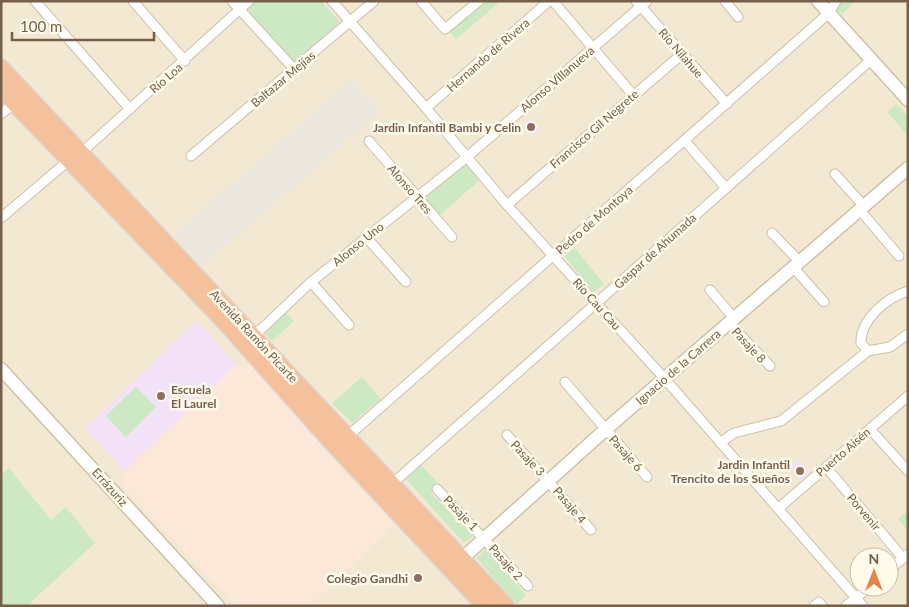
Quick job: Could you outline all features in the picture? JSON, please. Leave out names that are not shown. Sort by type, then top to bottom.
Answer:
[{"type":"highway","name":"Avenida Ramón Picarte","points":[[1,68],[74,157],[366,478],[456,563],[506,606]]},
{"type":"highway","name":"Avenida Ramón Picarte","points":[[1,89],[74,157],[254,336],[393,483],[456,563],[485,606]]},
{"type":"highway","points":[[366,478],[381,485],[393,483]]},
{"type":"street","points":[[35,1],[130,109]]},
{"type":"street","points":[[133,1],[185,61]]},
{"type":"street","points":[[232,1],[294,69]]},
{"type":"street","name":"Río Loa","points":[[1,218],[185,61],[249,1]]},
{"type":"street","name":"Río Cau Cau","points":[[332,1],[426,108],[507,205],[665,379],[864,606]]},
{"type":"street","name":"Baltazar Mejías","points":[[191,156],[374,1]]},
{"type":"street","points":[[421,1],[445,29],[480,1]]},
{"type":"street","points":[[551,1],[634,96]]},
{"type":"street","name":"Hernando de Rivera","points":[[426,108],[551,1]]},
{"type":"street","points":[[724,1],[738,17]]},
{"type":"street","name":"Pedro de Montoya","points":[[348,436],[829,13],[836,1]]},
{"type":"street","points":[[820,2],[908,100]]},
{"type":"street","name":"Alonso Villanueva","points":[[466,157],[593,48],[641,3]]},
{"type":"street","name":"Río Nilahue","points":[[641,3],[726,104]]},
{"type":"street","name":"Francisco Gil Negrete","points":[[507,205],[682,54]]},
{"type":"street","name":"Gaspar de Ahumada","points":[[393,483],[872,59]]},
{"type":"street","points":[[1,114],[14,103]]},
{"type":"street","name":"Alonso Tres","points":[[369,141],[452,237]]},
{"type":"street","points":[[685,141],[726,188]]},
{"type":"street","name":"Alonso Uno","points":[[254,336],[311,282],[466,157]]},
{"type":"street","name":"Ignacio de la Carrera","points":[[456,563],[605,430],[908,168]]},
{"type":"street","points":[[834,174],[899,256]]},
{"type":"street","points":[[772,233],[824,302]]},
{"type":"street","points":[[366,237],[406,282]]},
{"type":"street","points":[[311,282],[349,325]]},
{"type":"street","name":"Pasaje 8","points":[[710,290],[770,366]]},
{"type":"street","points":[[868,351],[862,343],[864,327],[894,296],[908,291]]},
{"type":"street","points":[[720,443],[734,433],[781,421],[868,351],[890,346],[908,334]]},
{"type":"street","name":"Errázuriz","points":[[1,369],[218,606]]},
{"type":"street","name":"Pasaje 6","points":[[565,382],[647,477]]},
{"type":"street","name":"Puerto Aisén","points":[[779,508],[908,396]]},
{"type":"street","points":[[870,428],[908,471]]},
{"type":"street","name":"Pasaje 3","points":[[507,435],[548,480]]},
{"type":"street","name":"Porvenir","points":[[826,466],[905,556]]},
{"type":"street","name":"Pasaje 4","points":[[548,480],[590,530]]},
{"type":"street","name":"Pasaje 1","points":[[437,488],[484,538]]},
{"type":"street","name":"Pasaje 2","points":[[484,538],[528,586]]},
{"type":"street","points":[[846,606],[856,598]]},
{"type":"street","points":[[814,606],[819,602],[822,606]]},
{"type":"shaded area","points":[[1,1],[908,1],[908,606],[1,606]]},
{"type":"shaded area","points":[[352,80],[380,112],[202,266],[173,236]]},
{"type":"shaded area","name":"Jardin Infantil Bambi y Celin","points":[[530,118],[540,129],[532,136],[523,125]]},
{"type":"shaded area","name":"Escuela El Laurel","points":[[196,321],[237,364],[124,471],[85,428]]},
{"type":"shaded area","points":[[237,364],[251,365],[396,522],[311,606],[236,606],[122,486],[124,471]]},
{"type":"shaded area","name":"Jardin Infantil Trencito de los Sueños","points":[[799,460],[811,475],[802,482],[790,467]]},
{"type":"green space","points":[[255,1],[321,1],[340,22],[294,66],[246,9]]},
{"type":"green space","points":[[482,1],[501,1],[456,39],[448,30]]},
{"type":"green space","points":[[842,1],[855,1],[842,14],[837,10]]},
{"type":"green space","points":[[896,104],[908,117],[908,136],[887,112]]},
{"type":"green space","points":[[466,164],[480,180],[439,216],[423,197]]},
{"type":"green space","points":[[575,248],[604,284],[594,292],[564,256]]},
{"type":"green space","points":[[286,313],[294,321],[272,341],[265,333]]},
{"type":"green space","points":[[362,377],[381,399],[352,423],[332,403]]},
{"type":"green space","points":[[136,387],[156,407],[126,437],[106,416]]},
{"type":"green space","points":[[420,464],[440,485],[431,493],[473,536],[464,543],[406,479]]},
{"type":"green space","points":[[9,468],[51,520],[66,507],[95,543],[27,606],[1,606],[1,475]]},
{"type":"green space","points":[[908,511],[908,531],[898,519]]},
{"type":"green space","points":[[486,549],[526,595],[517,604],[476,558]]},
{"type":"place","name":"Jardin Infantil Bambi y Celin","points":[[531,127]]},
{"type":"place","name":"Escuela El Laurel","points":[[161,396]]},
{"type":"place","name":"Jardin Infantil Trencito de los Sueños","points":[[800,471]]},
{"type":"place","name":"Colegio Gandhi","points":[[418,578]]}]
